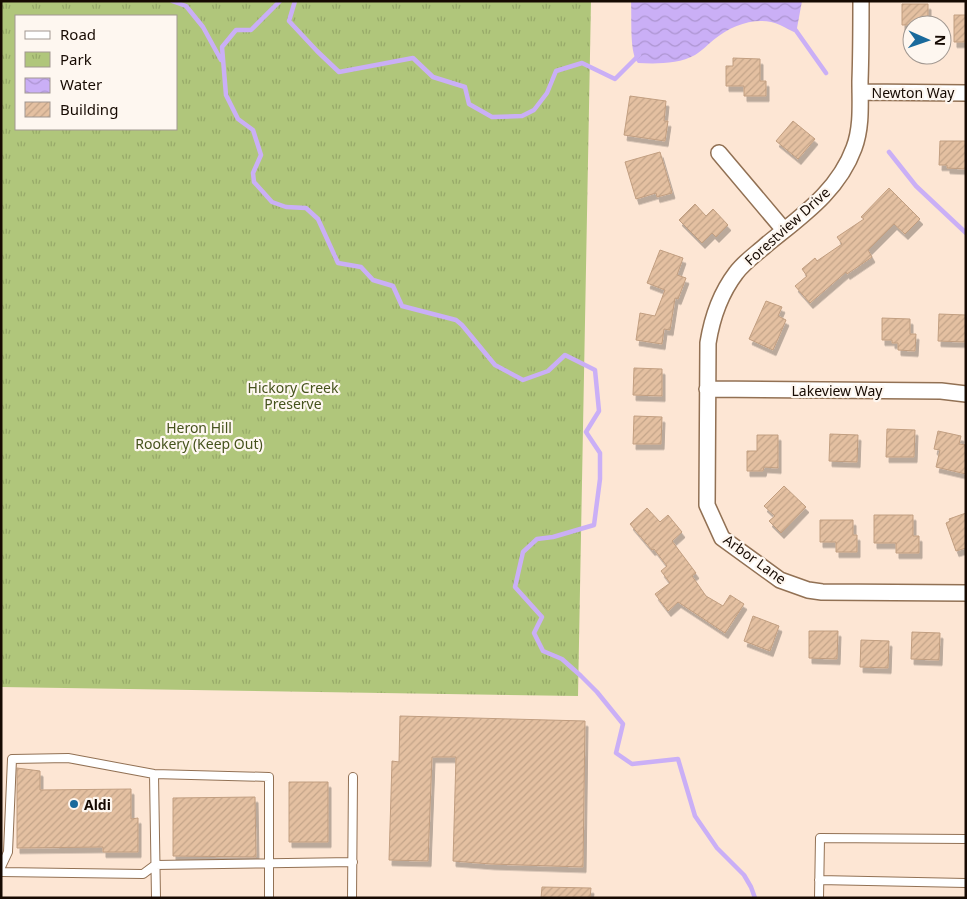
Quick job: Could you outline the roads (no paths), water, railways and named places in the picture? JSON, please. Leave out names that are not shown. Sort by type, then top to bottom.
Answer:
[{"type":"street","name":"Forestview Drive","points":[[707,389],[710,331],[713,318],[726,288],[736,272],[813,207],[830,190],[854,148],[860,115],[861,1]]},
{"type":"street","name":"Newton Way","points":[[860,92],[966,92]]},
{"type":"street","points":[[719,153],[784,230]]},
{"type":"street","name":"Lakeview Way","points":[[707,389],[941,391],[966,394]]},
{"type":"street","name":"Arbor Lane","points":[[707,389],[707,505],[722,538],[780,580],[808,590],[822,592],[966,593]]},
{"type":"lane","points":[[1,868],[8,852],[12,759],[68,758],[154,774],[269,777],[269,898]]},
{"type":"lane","points":[[154,774],[156,898]]},
{"type":"lane","points":[[352,898],[353,777]]},
{"type":"lane","points":[[819,898],[820,838],[966,839]]},
{"type":"lane","points":[[1,872],[143,874],[155,865],[353,862]]},
{"type":"lane","points":[[819,880],[966,883]]},
{"type":"water","points":[[631,1],[802,1],[797,28],[794,32],[772,22],[755,21],[722,33],[689,58],[667,63],[638,63],[632,43]]},
{"type":"waterway","points":[[172,1],[186,6],[203,27],[221,60]]},
{"type":"waterway","points":[[280,1],[251,30],[236,30],[222,47],[226,95],[238,119],[253,130],[261,155],[253,173],[254,182],[272,202],[286,207],[306,208],[318,219],[338,263],[361,267],[373,280],[393,286],[402,306],[456,320],[495,365],[523,380],[548,371],[565,355],[595,370],[599,411],[586,432],[600,453],[600,479],[594,525],[553,537],[537,539],[523,552],[515,587],[542,617],[534,633],[543,651],[562,659],[581,676],[597,692],[623,724],[616,753],[632,764],[678,759],[695,816],[717,848],[744,875],[755,898]]},
{"type":"waterway","points":[[295,1],[289,21],[339,72],[413,58],[433,77],[465,87],[469,104],[492,117],[522,116],[534,110],[547,93],[556,71],[582,63],[615,79],[639,55]]},
{"type":"waterway","points":[[792,25],[826,73]]},
{"type":"waterway","points":[[889,152],[916,186],[966,233]]},
{"type":"place","name":"Aldi","points":[[74,804]]},
{"type":"park label","name":"Hickory Creek Preserve","points":[[293,396]]},
{"type":"park label","name":"Heron Hill Rookery (Keep Out)","points":[[199,436]]}]
